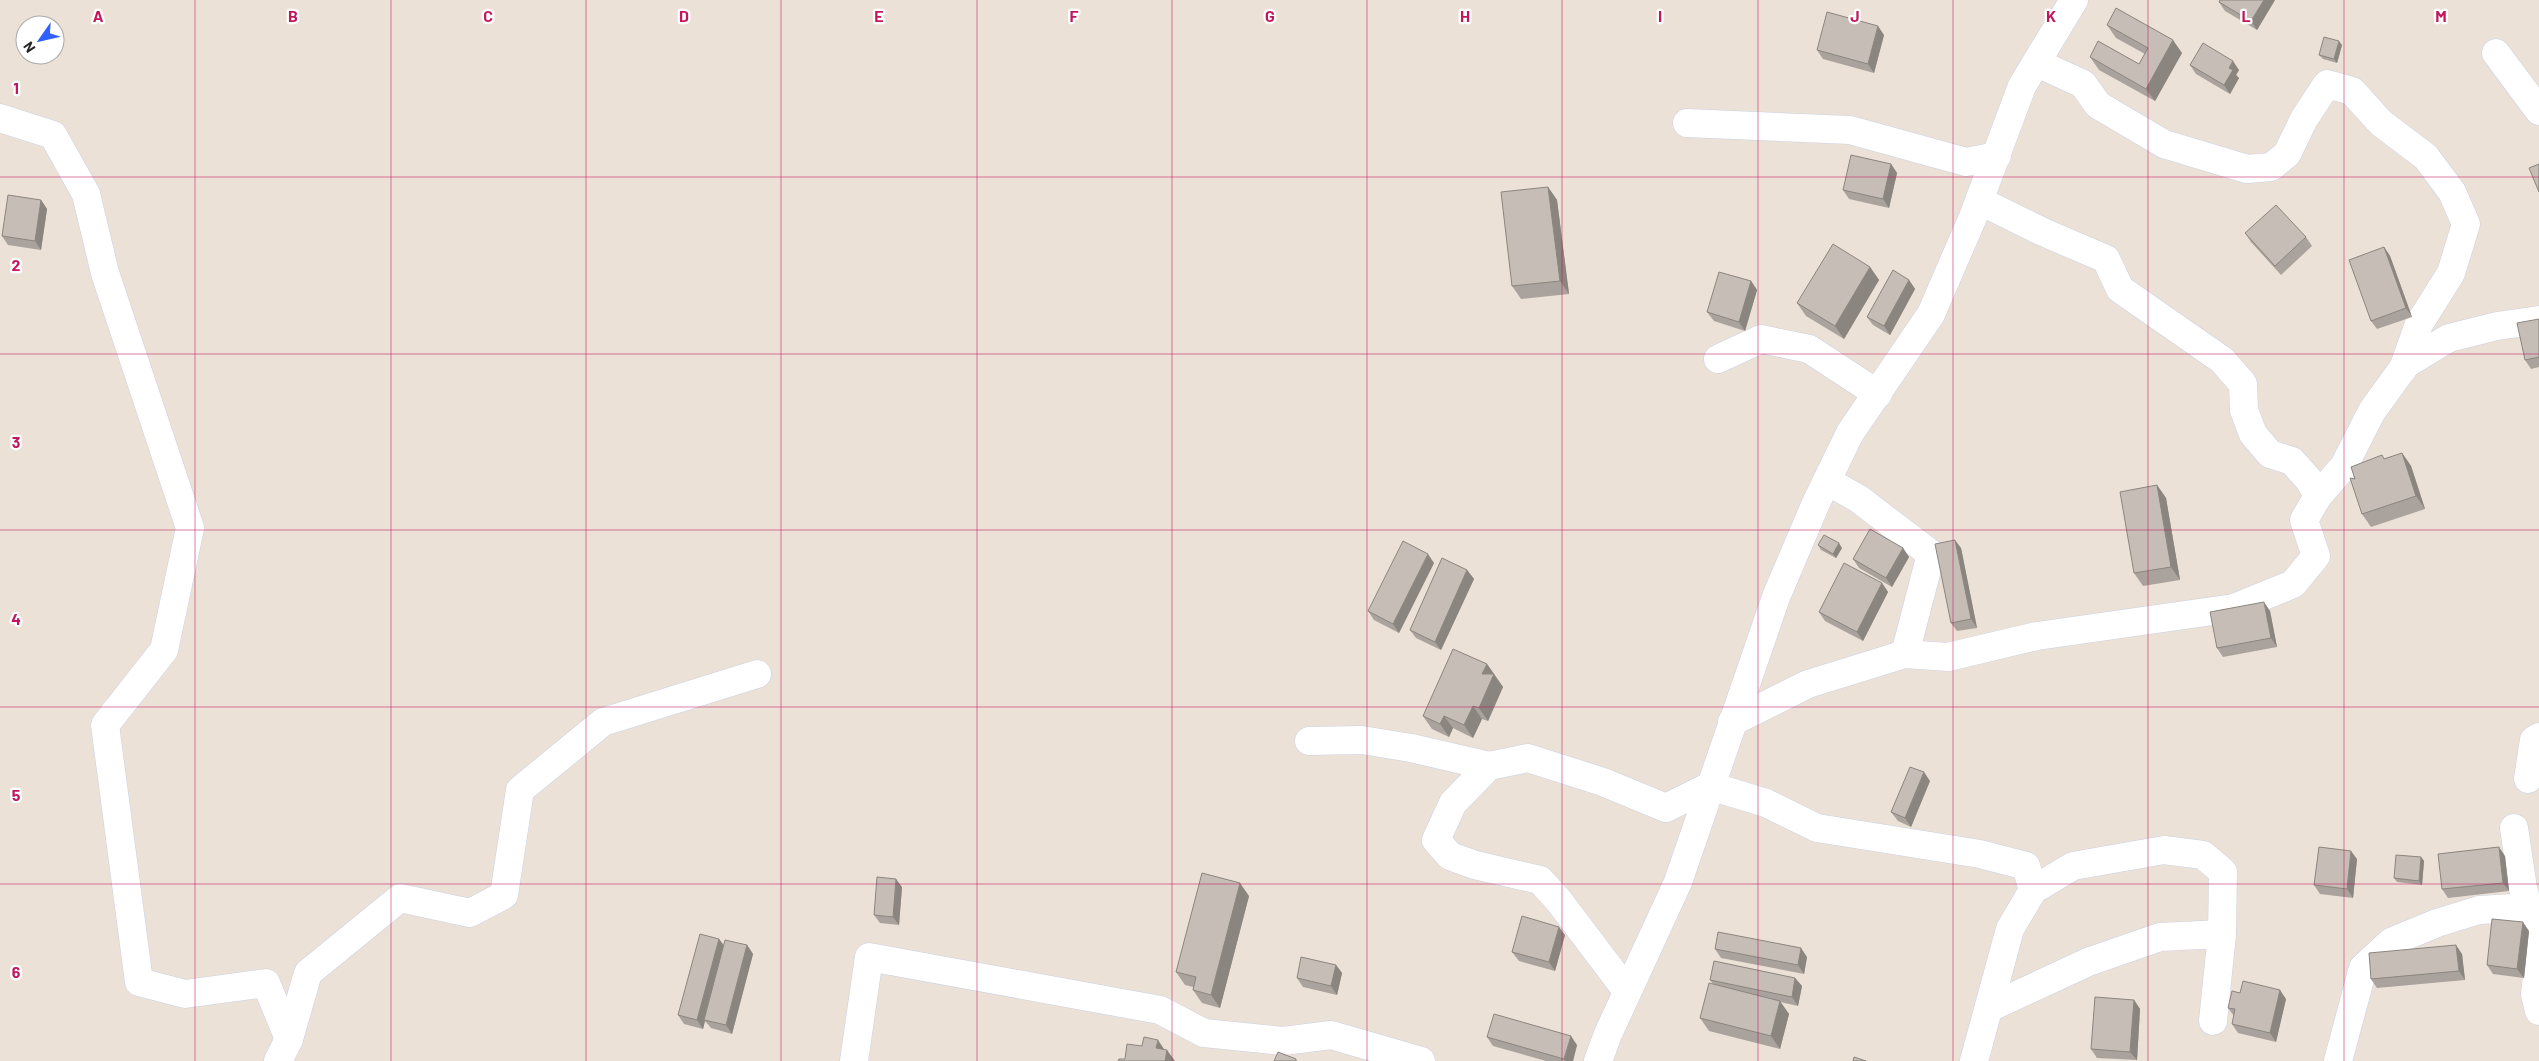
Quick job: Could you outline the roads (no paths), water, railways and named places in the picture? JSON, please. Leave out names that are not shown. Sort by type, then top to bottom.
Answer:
[{"type":"street","points":[[1598,1061],[1627,991],[1678,882],[1776,597],[1827,481],[1850,433],[1931,314],[1980,201],[2022,86],[2074,0]]},
{"type":"street","points":[[2496,53],[2530,81],[2539,111]]},
{"type":"street","points":[[2037,63],[2084,84],[2098,105],[2164,144],[2247,169],[2270,167],[2287,154],[2304,119],[2327,84],[2352,91],[2381,123],[2426,157],[2452,192],[2466,224],[2451,273],[2419,324],[2403,369]]},
{"type":"street","points":[[0,118],[53,135],[86,194],[105,273],[190,528],[164,650],[105,725],[139,982],[185,994],[266,983],[283,1050]]},
{"type":"street","points":[[1687,123],[1850,130],[1966,162],[1997,156]]},
{"type":"street","points":[[1980,201],[2043,232],[2106,259],[2120,289],[2222,360],[2243,384],[2244,410],[2253,434],[2270,454],[2292,461],[2309,480],[2318,496]]},
{"type":"street","points":[[1732,722],[1808,684],[1905,654],[1948,657],[2038,636],[2234,608],[2293,584],[2316,556],[2304,520],[2318,496],[2344,466],[2372,411],[2406,364],[2449,338],[2497,326],[2539,320]]},
{"type":"street","points":[[1718,359],[1761,339],[1809,349],[1878,394]]},
{"type":"street","points":[[1827,481],[1859,499],[1931,554],[1905,654]]},
{"type":"street","points":[[283,1050],[308,973],[400,898],[470,913],[504,895],[520,790],[603,722],[757,674]]},
{"type":"street","points":[[2528,779],[2534,740],[2539,737]]},
{"type":"street","points":[[1309,741],[1362,740],[1411,748],[1489,766],[1528,758],[1603,782],[1666,808],[1710,786],[1766,803],[1817,828],[1980,854],[2026,866],[2033,890]]},
{"type":"street","points":[[1489,766],[1453,803],[1436,840],[1450,856],[1475,865],[1540,880],[1559,901],[1627,991]]},
{"type":"street","points":[[2514,828],[2534,915],[2539,948]]},
{"type":"street","points":[[1974,1061],[2010,929],[2033,890],[2073,866],[2164,850],[2203,855],[2223,872],[2222,934],[2213,1021]]},
{"type":"street","points":[[2338,1061],[2363,968],[2391,942],[2437,923],[2479,910],[2514,908],[2534,915]]},
{"type":"street","points":[[1989,1008],[2088,962],[2160,937],[2222,934]]},
{"type":"street","points":[[854,1061],[869,957],[1160,1010],[1204,1033],[1283,1041],[1331,1034],[1421,1061]]},
{"type":"street","points":[[2539,958],[2535,994],[2539,1011]]}]
